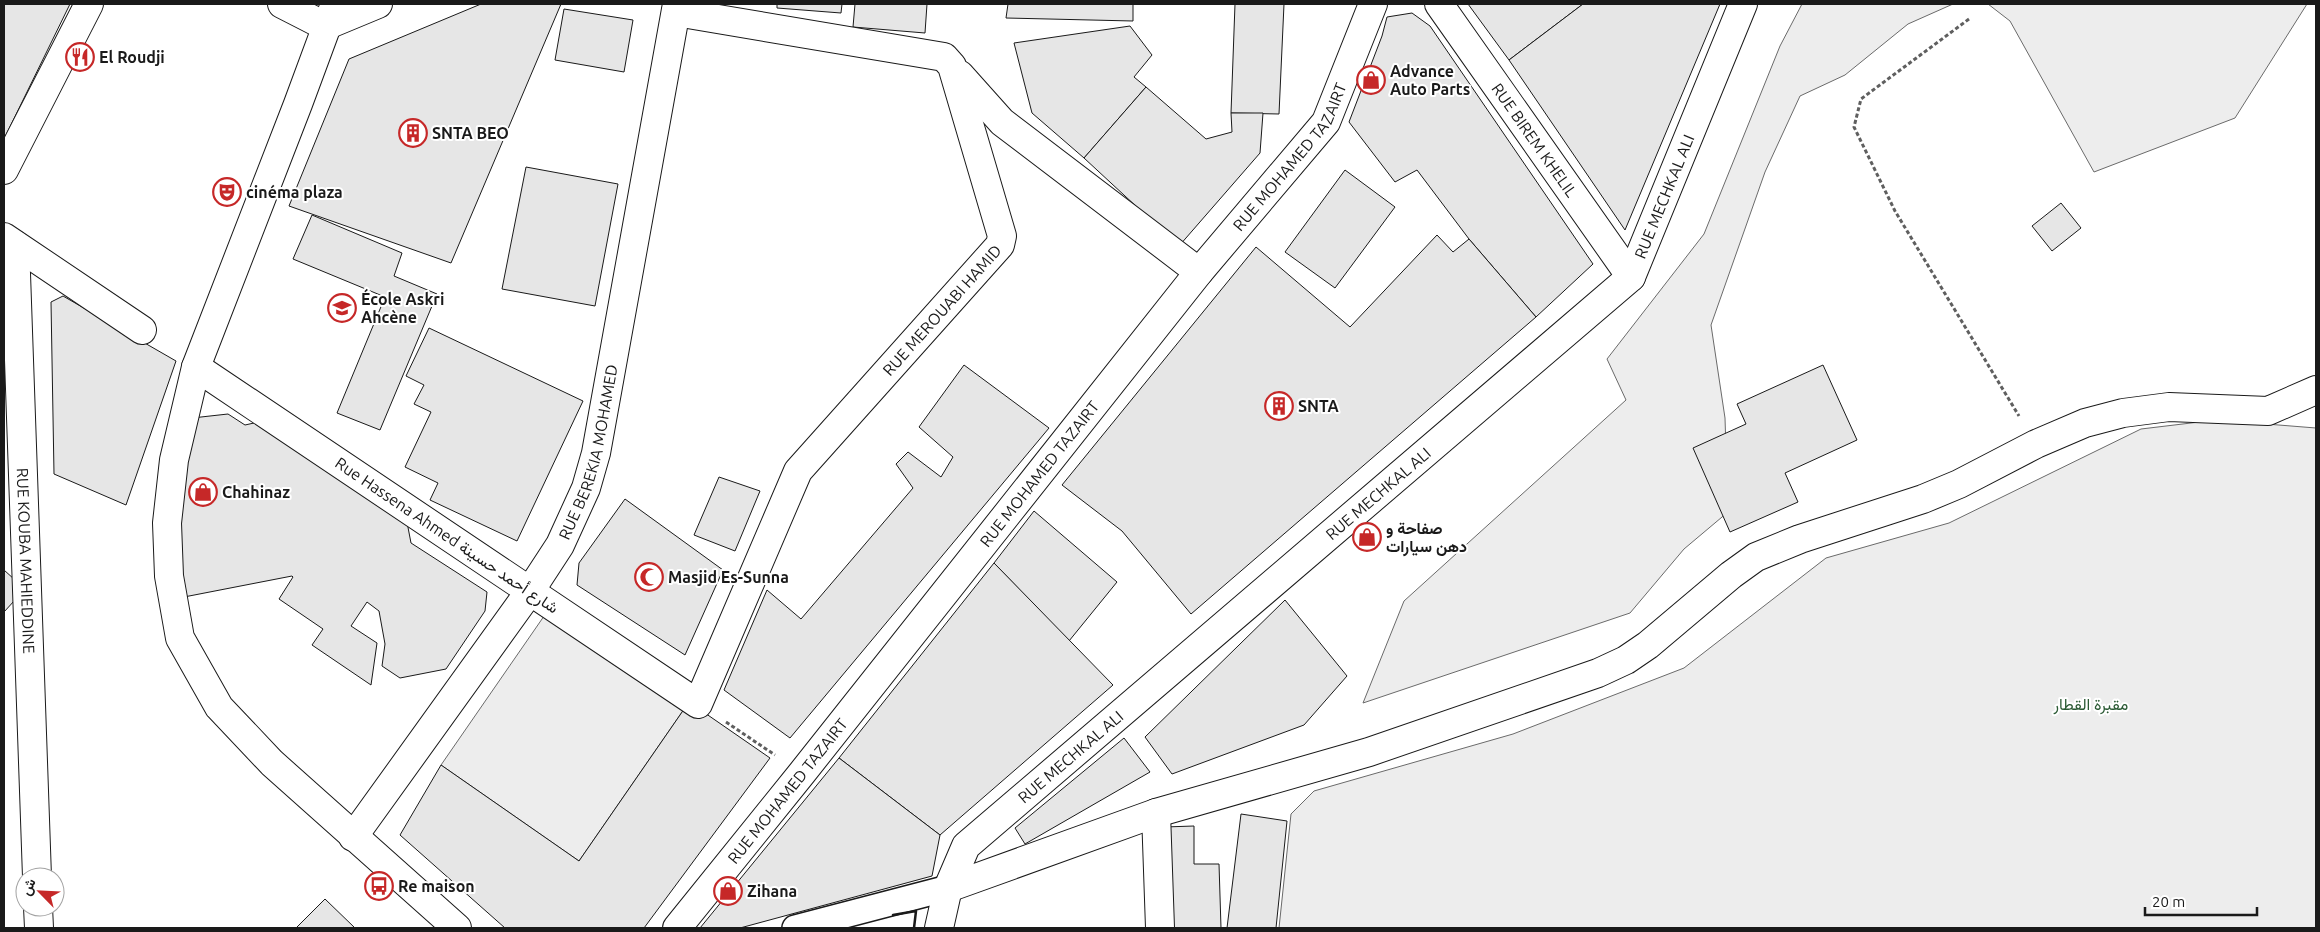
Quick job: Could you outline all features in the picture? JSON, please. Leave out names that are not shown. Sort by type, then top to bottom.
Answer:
[{"type":"street","points":[[4,170],[89,4]]},
{"type":"street","points":[[282,4],[329,11],[378,4]]},
{"type":"street","name":"RUE MOHAMED TAZAIRT","points":[[677,928],[1199,272],[1326,122],[1372,4]]},
{"type":"street","name":"RUE BIREM KHELIL","points":[[1440,4],[1631,277]]},
{"type":"street","name":"RUE MECHKAL ALI","points":[[939,928],[948,888],[966,846],[1631,277],[1743,4]]},
{"type":"street","points":[[677,8],[944,57],[1002,122],[1199,272]]},
{"type":"street","name":"RUE BEREKIA MOHAMED","points":[[353,837],[530,591],[560,545],[586,488],[596,453],[677,8]]},
{"type":"street","points":[[329,11],[298,104],[196,367],[174,460],[167,523],[169,576],[180,638],[219,707],[272,763],[457,928]]},
{"type":"street","name":"RUE MEROUABI HAMID","points":[[698,704],[798,471],[1000,245],[1002,236],[952,66]]},
{"type":"street","points":[[9,241],[142,330]]},
{"type":"street","name":"RUE KOUBA MAHIEDDINE","points":[[9,241],[37,867]]},
{"type":"street","name":"Rue Hassena Ahmed شارع أحمد حسينة","points":[[196,367],[698,704]]},
{"type":"street","points":[[796,928],[948,888],[1156,813],[1368,752],[1598,673],[1626,660],[1648,645],[1731,574],[1756,557],[1800,539],[1923,499],[1959,484],[2036,444],[2085,423],[2123,413],[2169,407],[2268,411],[2316,390]]},
{"type":"street","points":[[1156,813],[1160,928]]},
{"type":"path","points":[[1968,19],[1861,100],[1854,127],[1895,210],[2036,444]]},
{"type":"path","points":[[698,704],[802,773]]},
{"type":"shaded area","points":[[1802,4],[1953,4],[1908,24],[1845,75],[1800,96],[1765,172],[1711,325],[1725,418],[1728,512],[1684,549],[1630,613],[1363,703],[1404,601],[1626,400],[1607,359],[1704,234],[1780,46]]},
{"type":"shaded area","points":[[1988,4],[2307,4],[2235,118],[2094,172],[2010,21]]},
{"type":"shaded area","name":"مقبرة القطار","points":[[2216,420],[2316,428],[2316,928],[1279,928],[1291,814],[1314,791],[1513,734],[1684,668],[1826,558],[1949,523],[2141,429]]},
{"type":"shaded area","points":[[551,606],[689,702],[579,861],[441,765]]},
{"type":"building","points":[[4,4],[70,4],[4,139]]},
{"type":"building","name":"SNTA BEO","points":[[481,4],[561,4],[451,263],[289,206],[349,59]]},
{"type":"building","points":[[777,4],[842,4],[841,13],[777,8]]},
{"type":"building","points":[[855,4],[927,4],[925,33],[853,27]]},
{"type":"building","points":[[1008,4],[1133,4],[1133,21],[1006,18]]},
{"type":"building","points":[[1235,4],[1284,4],[1279,114],[1231,113]]},
{"type":"building","points":[[1468,4],[1583,4],[1509,60]]},
{"type":"building","points":[[1583,4],[1720,4],[1625,230],[1509,60]]},
{"type":"building","points":[[564,9],[633,20],[624,72],[555,60]]},
{"type":"building","points":[[1412,13],[1430,26],[1593,264],[1536,317],[1469,239],[1417,170],[1395,182],[1349,122],[1382,36],[1387,17]]},
{"type":"building","points":[[1130,26],[1152,55],[1134,77],[1146,87],[1084,158],[1032,113],[1014,43]]},
{"type":"building","points":[[1146,87],[1206,139],[1232,132],[1231,113],[1263,113],[1260,153],[1179,246],[1084,158]]},
{"type":"building","points":[[526,167],[618,184],[595,306],[502,289]]},
{"type":"building","points":[[1345,170],[1395,207],[1335,288],[1285,252]]},
{"type":"building","points":[[2061,203],[2081,228],[2052,251],[2032,226]]},
{"type":"building","points":[[312,215],[402,253],[394,276],[437,294],[380,430],[337,413],[385,297],[293,259]]},
{"type":"building","name":"SNTA","points":[[1437,235],[1453,252],[1469,239],[1536,317],[1191,614],[1122,531],[1062,485],[1256,247],[1350,327]]},
{"type":"building","points":[[63,296],[176,361],[126,505],[54,474],[51,302]]},
{"type":"building","points":[[429,328],[583,401],[517,541],[430,500],[438,483],[405,467],[431,412],[414,404],[424,385],[406,376]]},
{"type":"building","points":[[964,365],[1049,428],[790,738],[724,690],[767,590],[801,619],[913,488],[896,464],[908,452],[941,477],[953,457],[919,427]]},
{"type":"building","points":[[1823,365],[1857,440],[1785,473],[1798,502],[1730,532],[1693,448],[1746,424],[1737,404]]},
{"type":"building","points":[[228,414],[245,425],[263,421],[406,517],[411,543],[487,592],[485,611],[446,669],[400,678],[382,666],[385,644],[379,611],[367,602],[351,626],[377,643],[371,685],[312,645],[323,629],[279,599],[292,576],[184,597],[177,548],[192,418]]},
{"type":"building","points":[[719,477],[760,491],[735,551],[694,535]]},
{"type":"building","name":"Masjid Es-Sunna","points":[[625,499],[723,570],[685,655],[577,585],[579,563]]},
{"type":"building","points":[[1034,511],[1117,582],[1069,641],[994,563]]},
{"type":"building","points":[[994,563],[1113,685],[940,835],[839,758]]},
{"type":"building","points":[[4,570],[25,589],[4,612]]},
{"type":"building","points":[[1285,600],[1347,676],[1304,725],[1172,774],[1145,737]]},
{"type":"building","points":[[689,702],[770,758],[644,928],[505,928],[400,835],[441,765],[579,861]]},
{"type":"building","points":[[1124,738],[1150,772],[1025,844],[1015,828]]},
{"type":"building","points":[[839,758],[940,835],[932,876],[740,928],[700,928]]},
{"type":"building","points":[[1241,814],[1287,821],[1276,928],[1227,928]]},
{"type":"building","points":[[1194,826],[1194,864],[1219,864],[1221,928],[1166,928],[1164,827]]},
{"type":"building","points":[[325,899],[355,928],[296,928]]},
{"type":"wall","points":[[893,915],[916,911],[914,928]]},
{"type":"place","name":"El Roudji","points":[[80,57]]},
{"type":"place","name":"Advance Auto Parts","points":[[1371,80]]},
{"type":"place","name":"SNTA BEO","points":[[413,133]]},
{"type":"place","name":"cinéma plaza","points":[[227,192]]},
{"type":"place","name":"École Askri Ahcène","points":[[342,308]]},
{"type":"place","name":"SNTA","points":[[1279,406]]},
{"type":"place","name":"Chahinaz","points":[[203,492]]},
{"type":"place","name":"صفاحة و دهن سيارات","points":[[1367,537]]},
{"type":"place","name":"Masjid Es-Sunna","points":[[649,577]]},
{"type":"place","name":"Re maison","points":[[379,886]]},
{"type":"place","name":"Zihana","points":[[728,891]]}]
